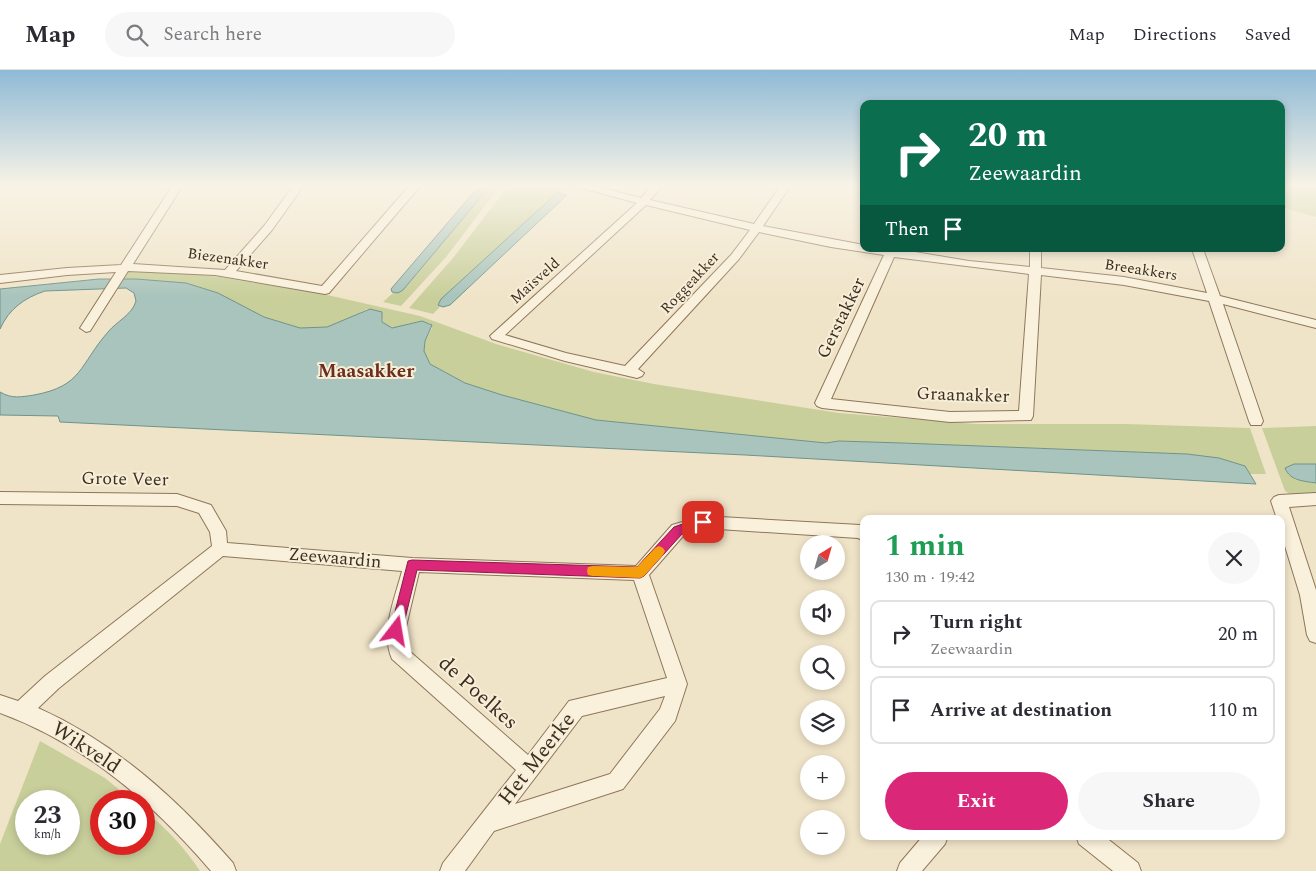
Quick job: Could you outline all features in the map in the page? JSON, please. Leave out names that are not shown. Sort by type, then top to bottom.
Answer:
[{"type":"street","points":[[86,328],[154,222]]},
{"type":"street","points":[[228,274],[272,222]]},
{"type":"street","name":"Biezenakker","points":[[0,279],[57,271],[125,267],[180,269],[228,274],[325,290],[386,222]]},
{"type":"street","name":"Maïsveld","points":[[621,222],[496,336],[565,357],[634,372]]},
{"type":"street","name":"Breeakkers","points":[[729,222],[756,229],[860,246]]},
{"type":"street","name":"Roggeakker","points":[[634,372],[735,257],[761,222]]},
{"type":"street","name":"Gerstakker","points":[[822,403],[828,386],[891,252]]},
{"type":"street","name":"Breeakkers","points":[[898,252],[1124,281],[1213,298],[1316,324]]},
{"type":"street","name":"Graanakker","points":[[822,403],[950,417],[1026,416],[1036,252]]},
{"type":"street","points":[[1199,252],[1256,421]]},
{"type":"street","name":"Grote Veer","points":[[0,498],[177,500],[205,509],[218,532],[220,549]]},
{"type":"street","points":[[1284,515],[1279,501],[1316,499]]},
{"type":"street","points":[[1285,519],[1310,594],[1316,635]]},
{"type":"street","points":[[678,684],[640,573],[678,530],[703,522],[860,532]]},
{"type":"street","points":[[22,710],[52,682],[220,549]]},
{"type":"street","name":"Zeewaardin","points":[[220,549],[412,565],[640,573]]},
{"type":"street","name":"de Poelkes","points":[[412,565],[396,631],[398,653],[528,768]]},
{"type":"street","name":"Het Meerke","points":[[451,871],[528,768],[576,708],[678,684]]},
{"type":"street","name":"Het Meerke","points":[[488,823],[616,782],[668,714],[678,684]]},
{"type":"street","name":"Wikveld","points":[[0,704],[22,710],[40,718],[92,749],[150,790],[226,871]]},
{"type":"street","points":[[908,871],[934,840]]},
{"type":"street","points":[[1092,840],[1130,871]]},
{"type":"green space","points":[[460,222],[472,222],[446,257],[401,306],[383,302],[393,293],[403,290]]},
{"type":"green space","points":[[480,222],[525,222],[441,299],[438,305],[441,306],[433,314],[409,308],[453,258]]},
{"type":"green space","points":[[127,271],[188,273],[323,294],[420,316],[496,344],[594,372],[654,384],[839,413],[976,424],[1126,424],[1250,428],[1266,474],[1250,474],[1244,466],[1187,454],[839,441],[826,443],[596,420],[465,383],[430,364],[424,351],[425,341],[432,328],[430,323],[417,322],[392,328],[383,324],[382,315],[379,311],[367,309],[339,324],[327,327],[300,328],[264,317],[218,293],[186,283],[122,279]]},
{"type":"green space","points":[[1316,426],[1316,464],[1294,464],[1294,479],[1316,483],[1316,496],[1293,496],[1285,491],[1262,428]]},
{"type":"green space","points":[[40,741],[105,778],[120,790],[90,790],[90,855],[155,855],[155,819],[188,854],[200,871],[0,871],[0,844],[15,805],[15,855],[80,855],[80,790],[21,790]]},
{"type":"water","points":[[448,222],[460,222],[403,290],[398,293],[392,292],[391,289]]},
{"type":"water","points":[[525,222],[538,222],[450,305],[443,307],[438,305],[441,299]]},
{"type":"water","points":[[99,279],[136,279],[186,283],[218,293],[264,317],[300,328],[327,327],[370,309],[382,312],[382,322],[392,328],[422,321],[432,325],[425,341],[424,351],[430,364],[465,383],[596,420],[826,443],[839,441],[1187,454],[1219,458],[1245,466],[1256,484],[745,455],[60,422],[58,416],[0,415],[0,392],[13,397],[34,395],[50,391],[71,380],[108,332],[128,314],[136,301],[134,293],[126,288],[45,291],[30,297],[18,305],[0,329],[0,289]]},
{"type":"water","points":[[1294,464],[1316,464],[1316,483],[1298,480],[1290,476],[1285,468]]},
{"type":"slow traffic","points":[[593,571],[640,573],[659,551]]},
{"type":"district","name":"Maasakker","points":[[366,371]]},
{"type":"route","points":[[396,631],[412,565],[640,573],[678,530],[703,522]]}]
